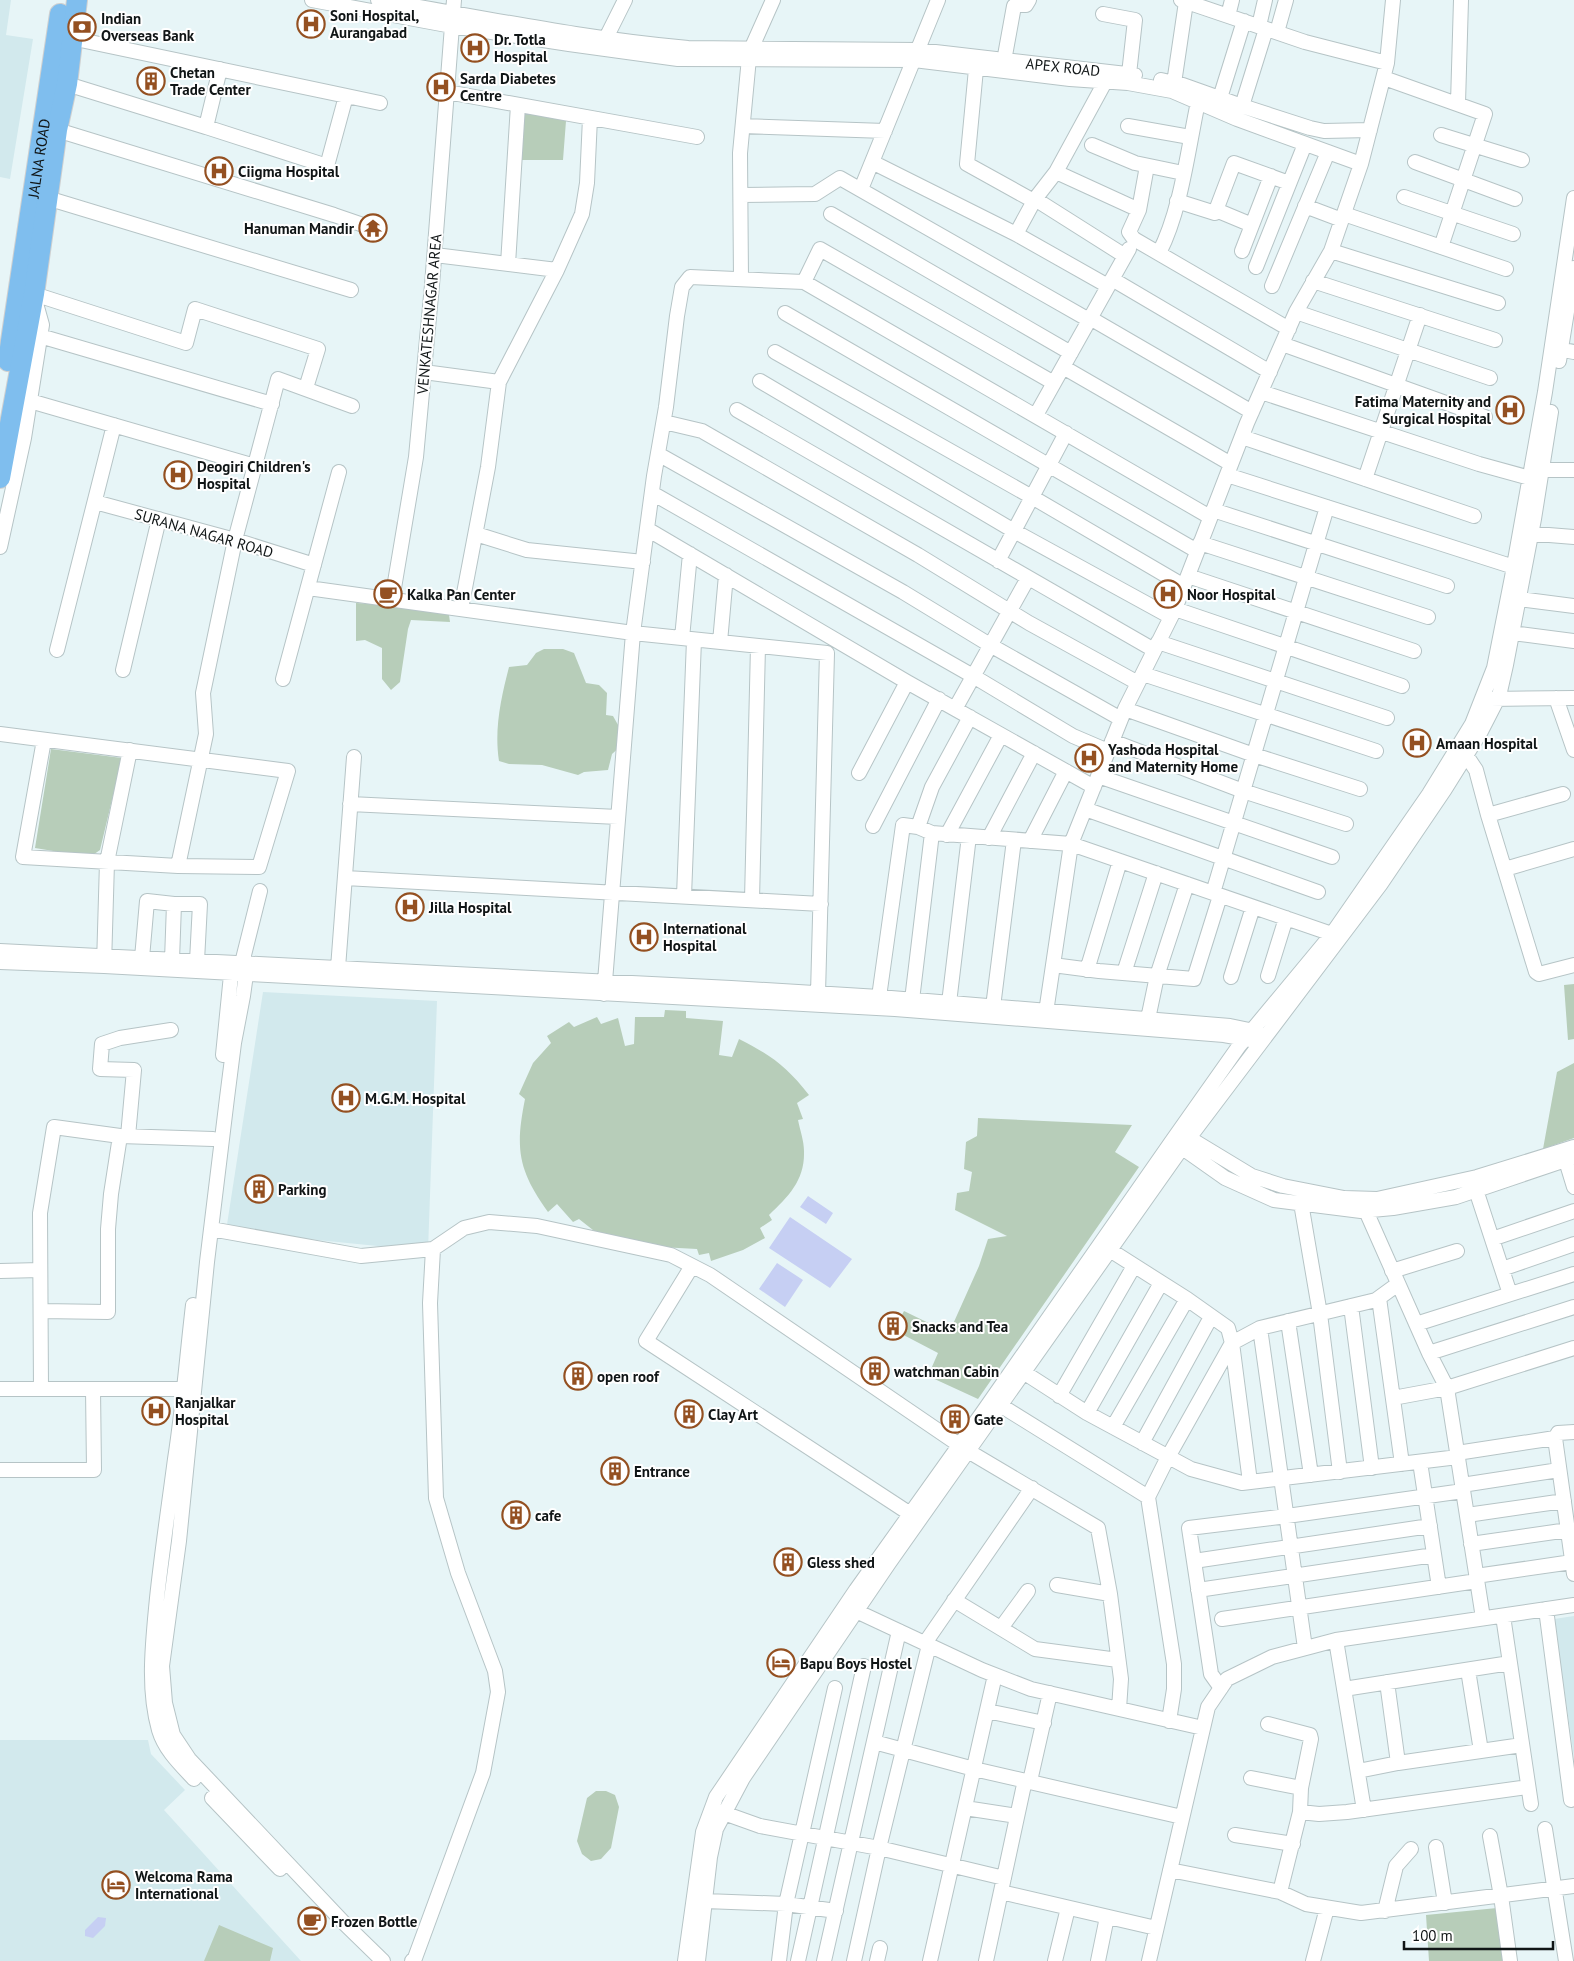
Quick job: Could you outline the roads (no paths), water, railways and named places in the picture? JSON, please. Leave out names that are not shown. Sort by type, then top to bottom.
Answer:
[{"type":"highway","name":"JALNA ROAD","points":[[28,326],[63,0]]},
{"type":"highway","name":"JALNA ROAD","points":[[28,326],[57,130],[67,84],[76,0]]},
{"type":"highway","points":[[0,406],[5,349],[28,326]]},
{"type":"highway","points":[[0,478],[28,326]]},
{"type":"street","points":[[312,0],[453,13]]},
{"type":"street","points":[[378,0],[453,13]]},
{"type":"street","points":[[603,43],[625,0]]},
{"type":"street","points":[[741,278],[740,153],[748,53],[772,0]]},
{"type":"street","points":[[861,189],[938,0]]},
{"type":"street","points":[[1004,61],[1014,6],[1026,5],[1029,0]]},
{"type":"street","points":[[1228,16],[1232,0]]},
{"type":"street","points":[[1266,0],[1267,29]]},
{"type":"street","points":[[1242,106],[1267,29],[1286,0]]},
{"type":"street","points":[[1046,1017],[1071,844],[1123,714],[1173,613],[1252,412],[1296,312],[1331,251],[1362,164],[1384,78],[1393,16],[1393,0]]},
{"type":"street","points":[[1458,104],[1461,0]]},
{"type":"street","points":[[1173,87],[1189,2],[1305,42],[1387,63]]},
{"type":"street","name":"APEX ROAD","points":[[453,13],[678,59],[725,53],[916,55],[1004,61],[1129,74],[1220,98],[1298,125],[1324,131],[1370,130]]},
{"type":"street","name":"VENKATESHNAGAR AREA","points":[[392,600],[416,456],[435,254],[453,13]]},
{"type":"street","points":[[1103,14],[1134,18],[1135,20],[1129,74]]},
{"type":"street","points":[[1220,98],[1244,21]]},
{"type":"street","points":[[71,38],[380,103]]},
{"type":"street","name":"APEX ROAD","points":[[916,55],[976,69],[1173,87],[1198,102],[1237,119],[1362,164]]},
{"type":"street","points":[[206,127],[220,69]]},
{"type":"street","points":[[976,69],[966,164],[1032,200],[1035,199],[1125,256]]},
{"type":"street","points":[[1384,78],[1485,114],[1441,247]]},
{"type":"street","points":[[1016,234],[1035,199],[1056,172],[1105,82]]},
{"type":"street","points":[[67,84],[327,166],[346,96]]},
{"type":"street","points":[[447,92],[697,137]]},
{"type":"street","points":[[1160,253],[1177,201],[1198,102]]},
{"type":"street","points":[[508,264],[518,105]]},
{"type":"street","points":[[461,609],[488,467],[499,382],[557,270],[582,214],[587,183],[590,118]]},
{"type":"street","points":[[743,126],[884,131]]},
{"type":"street","points":[[1128,126],[1190,137]]},
{"type":"street","points":[[57,130],[369,227]]},
{"type":"street","points":[[1441,135],[1522,160]]},
{"type":"street","points":[[1256,267],[1305,144]]},
{"type":"street","points":[[1092,145],[1135,163],[1183,173]]},
{"type":"street","points":[[1272,286],[1328,152]]},
{"type":"street","points":[[872,162],[1110,283],[1270,372]]},
{"type":"street","points":[[1177,201],[1215,213],[1234,162],[1289,183]]},
{"type":"street","points":[[1415,162],[1515,199]]},
{"type":"street","points":[[1147,166],[1139,210],[1129,232],[1134,240],[1160,253],[1289,329]]},
{"type":"street","points":[[1056,172],[1139,210]]},
{"type":"street","points":[[1242,251],[1271,176]]},
{"type":"street","points":[[741,195],[815,194],[840,178],[1252,412]]},
{"type":"street","points":[[1404,197],[1513,234]]},
{"type":"street","points":[[47,198],[351,290]]},
{"type":"street","points":[[1180,1139],[1263,1039],[1380,886],[1445,789],[1497,700],[1519,599],[1530,478],[1562,350],[1574,198]]},
{"type":"street","points":[[1306,206],[1506,269]]},
{"type":"street","points":[[1216,210],[1252,225]]},
{"type":"street","points":[[831,214],[1071,353]]},
{"type":"street","points":[[1036,415],[1134,240]]},
{"type":"street","points":[[804,282],[820,249],[1054,383]]},
{"type":"street","points":[[1331,251],[1498,303]]},
{"type":"street","points":[[435,254],[557,270]]},
{"type":"street","points":[[685,1961],[703,1832],[743,1778],[852,1607],[1180,1139],[1249,1034],[1332,934],[1429,794],[1472,724],[1494,668],[1514,567],[1542,470],[1574,268]]},
{"type":"street","points":[[604,988],[633,634],[652,493],[664,422],[677,316],[682,287],[690,277],[804,282],[1066,433],[1212,514],[1316,543],[1447,586]]},
{"type":"street","points":[[1313,281],[1495,340]]},
{"type":"street","points":[[34,294],[186,343],[195,309],[318,349],[306,388]]},
{"type":"street","points":[[1296,312],[1490,378]]},
{"type":"street","points":[[785,313],[1048,466],[1199,547],[1306,578],[1428,617]]},
{"type":"street","points":[[1365,479],[1420,316]]},
{"type":"street","points":[[0,547],[24,438],[30,401],[28,326],[272,404]]},
{"type":"street","points":[[1282,344],[1485,417]]},
{"type":"street","points":[[775,352],[1032,497],[1186,581],[1296,612],[1414,651]]},
{"type":"street","points":[[1063,367],[1229,469],[1327,507],[1514,567]]},
{"type":"street","points":[[424,372],[499,382]]},
{"type":"street","points":[[178,866],[206,734],[204,693],[235,540],[278,379],[352,406]]},
{"type":"street","points":[[760,381],[1014,530],[1173,613],[1286,646],[1402,686]]},
{"type":"street","points":[[1261,392],[1478,464],[1530,478]]},
{"type":"street","points":[[30,401],[255,466]]},
{"type":"street","points":[[737,410],[1028,578],[1156,646],[1276,681],[1387,718]]},
{"type":"street","points":[[664,422],[702,430],[918,555],[1009,611],[1140,679],[1376,751]]},
{"type":"street","points":[[57,650],[114,425]]},
{"type":"street","points":[[998,561],[1066,433]]},
{"type":"street","points":[[1242,437],[1474,516]]},
{"type":"street","points":[[658,454],[894,587],[990,645],[1123,714],[1360,789]]},
{"type":"street","points":[[1542,470],[1574,470]]},
{"type":"street","points":[[283,679],[339,472]]},
{"type":"street","points":[[652,493],[973,676],[1073,736],[1110,746],[1346,824]]},
{"type":"street","name":"SURANA NAGAR ROAD","points":[[95,502],[235,540],[314,565]]},
{"type":"street","points":[[1053,966],[1194,979],[1217,894],[1224,858],[1327,507]]},
{"type":"street","points":[[124,670],[159,520]]},
{"type":"street","points":[[647,529],[907,682],[1066,771],[1234,823],[1332,857]]},
{"type":"street","points":[[1525,533],[1574,537]]},
{"type":"street","points":[[476,534],[527,550],[642,562]]},
{"type":"street","points":[[684,896],[690,554]]},
{"type":"street","points":[[720,642],[726,575]]},
{"type":"street","points":[[956,709],[1028,578]]},
{"type":"street","points":[[308,588],[633,634],[827,653],[818,994]]},
{"type":"street","points":[[1519,599],[1574,606]]},
{"type":"street","points":[[1512,633],[1574,641]]},
{"type":"street","points":[[752,900],[758,646]]},
{"type":"street","points":[[859,774],[907,682]]},
{"type":"street","points":[[1482,698],[1497,700],[1574,698]]},
{"type":"street","points":[[1556,698],[1574,750]]},
{"type":"street","points":[[872,826],[938,699]]},
{"type":"street","points":[[918,827],[932,787],[970,717]]},
{"type":"street","points":[[0,734],[288,771],[259,867],[178,866],[23,857],[44,740]]},
{"type":"street","points":[[947,835],[1001,734]]},
{"type":"street","points":[[104,961],[107,862],[130,750]]},
{"type":"street","points":[[989,838],[1034,753]]},
{"type":"street","points":[[1466,755],[1476,770],[1536,972],[1539,974],[1574,965]]},
{"type":"street","points":[[338,968],[354,757]]},
{"type":"street","points":[[1030,841],[1066,771]]},
{"type":"street","points":[[1488,815],[1563,794]]},
{"type":"street","points":[[350,804],[618,817]]},
{"type":"street","points":[[1085,809],[1318,892]]},
{"type":"street","points":[[879,997],[903,824],[918,827],[932,833],[947,835],[1071,844],[1332,934]]},
{"type":"street","points":[[912,1000],[932,833]]},
{"type":"street","points":[[949,1003],[969,836]]},
{"type":"street","points":[[993,1007],[1014,840]]},
{"type":"street","points":[[1505,869],[1574,848]]},
{"type":"street","points":[[1087,970],[1120,861]]},
{"type":"street","points":[[1124,973],[1156,873]]},
{"type":"street","points":[[345,878],[821,904]]},
{"type":"street","points":[[1148,1019],[1157,976],[1187,884]]},
{"type":"street","points":[[189,1390],[213,1138],[240,967],[260,891]]},
{"type":"street","points":[[142,958],[147,901],[200,904],[197,961]]},
{"type":"street","points":[[172,960],[174,904]]},
{"type":"street","points":[[1231,977],[1253,907]]},
{"type":"street","points":[[1268,976],[1286,918]]},
{"type":"street","points":[[0,951],[104,961],[604,988],[879,997],[993,1007],[1046,1017],[1224,1035],[1249,1034]]},
{"type":"street","points":[[0,962],[104,961],[142,958],[197,961],[240,967],[338,968],[895,1009],[1046,1017],[1148,1019],[1230,1026],[1263,1039]]},
{"type":"street","points":[[240,967],[234,1043],[211,1229],[189,1390],[165,1523],[153,1640],[157,1667],[155,1703],[160,1730],[169,1752],[383,1961]]},
{"type":"street","points":[[41,1311],[108,1312],[108,1230],[111,1194],[124,1136],[134,1070],[100,1069],[102,1044],[120,1038],[171,1030]]},
{"type":"street","points":[[42,1389],[40,1213],[54,1127],[124,1136],[213,1138]]},
{"type":"street","points":[[1180,1139],[1252,1176],[1283,1186],[1344,1198],[1377,1199],[1569,1154]]},
{"type":"street","points":[[1180,1139],[1226,1178],[1274,1200],[1366,1211],[1456,1197],[1569,1154]]},
{"type":"street","points":[[1569,1154],[1574,1187]]},
{"type":"street","points":[[1476,1190],[1510,1294]]},
{"type":"street","points":[[1301,1204],[1320,1314],[1340,1472]]},
{"type":"street","points":[[1366,1211],[1429,1354],[1447,1388],[1483,1618]]},
{"type":"street","points":[[1492,1238],[1574,1211]]},
{"type":"street","points":[[211,1229],[361,1256],[434,1249],[464,1228],[489,1222],[537,1226],[671,1256],[710,1275],[964,1448],[1098,1528],[1110,1594],[1121,1679],[1119,1709]]},
{"type":"street","points":[[1502,1269],[1574,1244]]},
{"type":"street","points":[[1105,1247],[1188,1299],[1228,1328],[1232,1343],[1250,1482]]},
{"type":"street","points":[[412,1961],[415,1958],[484,1774],[498,1692],[495,1671],[458,1573],[436,1498],[430,1303],[434,1249]]},
{"type":"street","points":[[1169,1720],[1174,1689],[1174,1664],[1148,1497],[1168,1456],[1232,1343],[1260,1328],[1376,1300],[1395,1277],[1457,1250]]},
{"type":"street","points":[[692,1266],[646,1341],[915,1517]]},
{"type":"street","points":[[1059,1396],[1134,1266]]},
{"type":"street","points":[[0,1270],[40,1270]]},
{"type":"street","points":[[1416,1324],[1574,1274]]},
{"type":"street","points":[[1087,1413],[1161,1283]]},
{"type":"street","points":[[1379,1298],[1402,1464]]},
{"type":"street","points":[[1113,1427],[1188,1299]]},
{"type":"street","points":[[1351,1306],[1372,1468]]},
{"type":"street","points":[[1429,1354],[1574,1308]]},
{"type":"street","points":[[1142,1442],[1211,1317]]},
{"type":"street","points":[[1288,1321],[1311,1475]]},
{"type":"street","points":[[1260,1328],[1306,1648]]},
{"type":"street","points":[[1393,1398],[1447,1388],[1574,1348]]},
{"type":"street","points":[[1019,1370],[1087,1413],[1191,1469],[1242,1483],[1420,1462],[1555,1438],[1558,1434],[1574,1432]]},
{"type":"street","points":[[964,1448],[1000,1405],[1019,1370]]},
{"type":"street","points":[[0,1470],[94,1470],[94,1389]]},
{"type":"street","points":[[0,1390],[189,1390]]},
{"type":"street","points":[[1000,1405],[1148,1497]]},
{"type":"street","points":[[1222,1619],[1439,1587],[1477,1578],[1573,1568],[1555,1438]]},
{"type":"street","points":[[1420,1462],[1439,1587]]},
{"type":"street","points":[[1221,1688],[1211,1674],[1189,1528],[1425,1496],[1559,1470]]},
{"type":"street","points":[[854,1961],[927,1644],[954,1600],[1032,1488]]},
{"type":"street","points":[[1467,1515],[1564,1501]]},
{"type":"street","points":[[1194,1561],[1430,1526]]},
{"type":"street","points":[[1471,1544],[1568,1530]]},
{"type":"street","points":[[1198,1590],[1434,1556]]},
{"type":"street","points":[[1057,1585],[1110,1594]]},
{"type":"street","points":[[1001,1628],[1028,1591]]},
{"type":"street","points":[[954,1600],[1035,1649],[1118,1660]]},
{"type":"street","points":[[1149,1961],[1208,1706],[1227,1679],[1272,1657],[1336,1640],[1574,1605]]},
{"type":"street","points":[[852,1607],[927,1644],[1031,1689],[1203,1728]]},
{"type":"street","points":[[1546,1609],[1571,1800]]},
{"type":"street","points":[[1503,1616],[1531,1804]]},
{"type":"street","points":[[824,1961],[899,1631]]},
{"type":"street","points":[[1336,1640],[1364,1810]]},
{"type":"street","points":[[1344,1689],[1510,1663]]},
{"type":"street","points":[[798,1961],[864,1666]]},
{"type":"street","points":[[1468,1670],[1481,1751]]},
{"type":"street","points":[[930,1961],[995,1675]]},
{"type":"street","points":[[1388,1682],[1398,1763]]},
{"type":"street","points":[[779,1961],[786,1904],[835,1688]]},
{"type":"street","points":[[986,1961],[1017,1816],[1044,1722],[1050,1693]]},
{"type":"street","points":[[987,1711],[1044,1722]]},
{"type":"street","points":[[1268,1724],[1310,1735],[1311,1743],[1300,1788],[1300,1812],[1280,1892]]},
{"type":"street","points":[[874,1742],[974,1769],[1182,1817]]},
{"type":"street","points":[[1358,1771],[1398,1763],[1522,1745]]},
{"type":"street","points":[[1251,1778],[1300,1788]]},
{"type":"street","points":[[1300,1812],[1319,1814],[1364,1810],[1528,1787]]},
{"type":"street","points":[[965,1808],[1017,1816]]},
{"type":"street","points":[[718,1811],[760,1826],[879,1848],[952,1865],[1068,1908],[1156,1928]]},
{"type":"street","points":[[698,1961],[718,1811]]},
{"type":"street","points":[[1545,1829],[1566,1961]]},
{"type":"street","points":[[1234,1835],[1293,1844]]},
{"type":"street","points":[[1490,1836],[1510,1961]]},
{"type":"street","points":[[1436,1846],[1445,1903]]},
{"type":"street","points":[[1385,1911],[1396,1866],[1411,1849]]},
{"type":"street","points":[[270,1852],[370,1961]]},
{"type":"street","points":[[1170,1870],[1280,1892],[1306,1904],[1361,1914],[1574,1886]]},
{"type":"street","points":[[705,1902],[786,1904],[836,1911]]},
{"type":"street","points":[[1056,1961],[1068,1908]]},
{"type":"street","points":[[1313,1961],[1327,1908]]},
{"type":"street","points":[[1098,1961],[1107,1917]]},
{"type":"water","points":[[808,1196],[833,1213],[826,1224],[800,1207]]},
{"type":"water","points":[[790,1217],[852,1259],[830,1288],[769,1248]]},
{"type":"water","points":[[777,1263],[803,1280],[785,1307],[759,1289]]},
{"type":"water","points":[[98,1917],[106,1918],[105,1926],[93,1938],[85,1936],[85,1930]]},
{"type":"place","name":"Soni Hospital, Aurangabad","points":[[311,24]]},
{"type":"place","name":"Indian Overseas Bank","points":[[82,27]]},
{"type":"place","name":"Dr. Totla Hospital","points":[[475,48]]},
{"type":"place","name":"Chetan Trade Center","points":[[151,81]]},
{"type":"place","name":"Sarda Diabetes Centre","points":[[441,87]]},
{"type":"place","name":"Ciigma Hospital","points":[[219,171]]},
{"type":"place","name":"Hanuman Mandir","points":[[373,228]]},
{"type":"place","name":"Fatima Maternity and Surgical Hospital","points":[[1510,410]]},
{"type":"place","name":"Deogiri Children's Hospital","points":[[178,475]]},
{"type":"place","name":"Kalka Pan Center","points":[[388,594]]},
{"type":"place","name":"Noor Hospital","points":[[1168,594]]},
{"type":"place","name":"Amaan Hospital","points":[[1417,743]]},
{"type":"place","name":"Yashoda Hospital and Maternity Home","points":[[1089,758]]},
{"type":"place","name":"Jilla Hospital","points":[[410,907]]},
{"type":"place","name":"International Hospital","points":[[644,937]]},
{"type":"place","name":"M.G.M. Hospital","points":[[346,1098]]},
{"type":"place","name":"Parking","points":[[259,1189]]},
{"type":"place","name":"Snacks and Tea","points":[[893,1326]]},
{"type":"place","name":"watchman Cabin","points":[[875,1371]]},
{"type":"place","name":"open roof","points":[[578,1376]]},
{"type":"place","name":"Ranjalkar Hospital","points":[[156,1411]]},
{"type":"place","name":"Clay Art","points":[[689,1414]]},
{"type":"place","name":"Gate","points":[[955,1419]]},
{"type":"place","name":"Entrance","points":[[615,1471]]},
{"type":"place","name":"cafe","points":[[516,1515]]},
{"type":"place","name":"Gless shed","points":[[788,1562]]},
{"type":"place","name":"Bapu Boys Hostel","points":[[781,1663]]},
{"type":"place","name":"Welcoma Rama International","points":[[116,1885]]},
{"type":"place","name":"Frozen Bottle","points":[[312,1921]]}]
